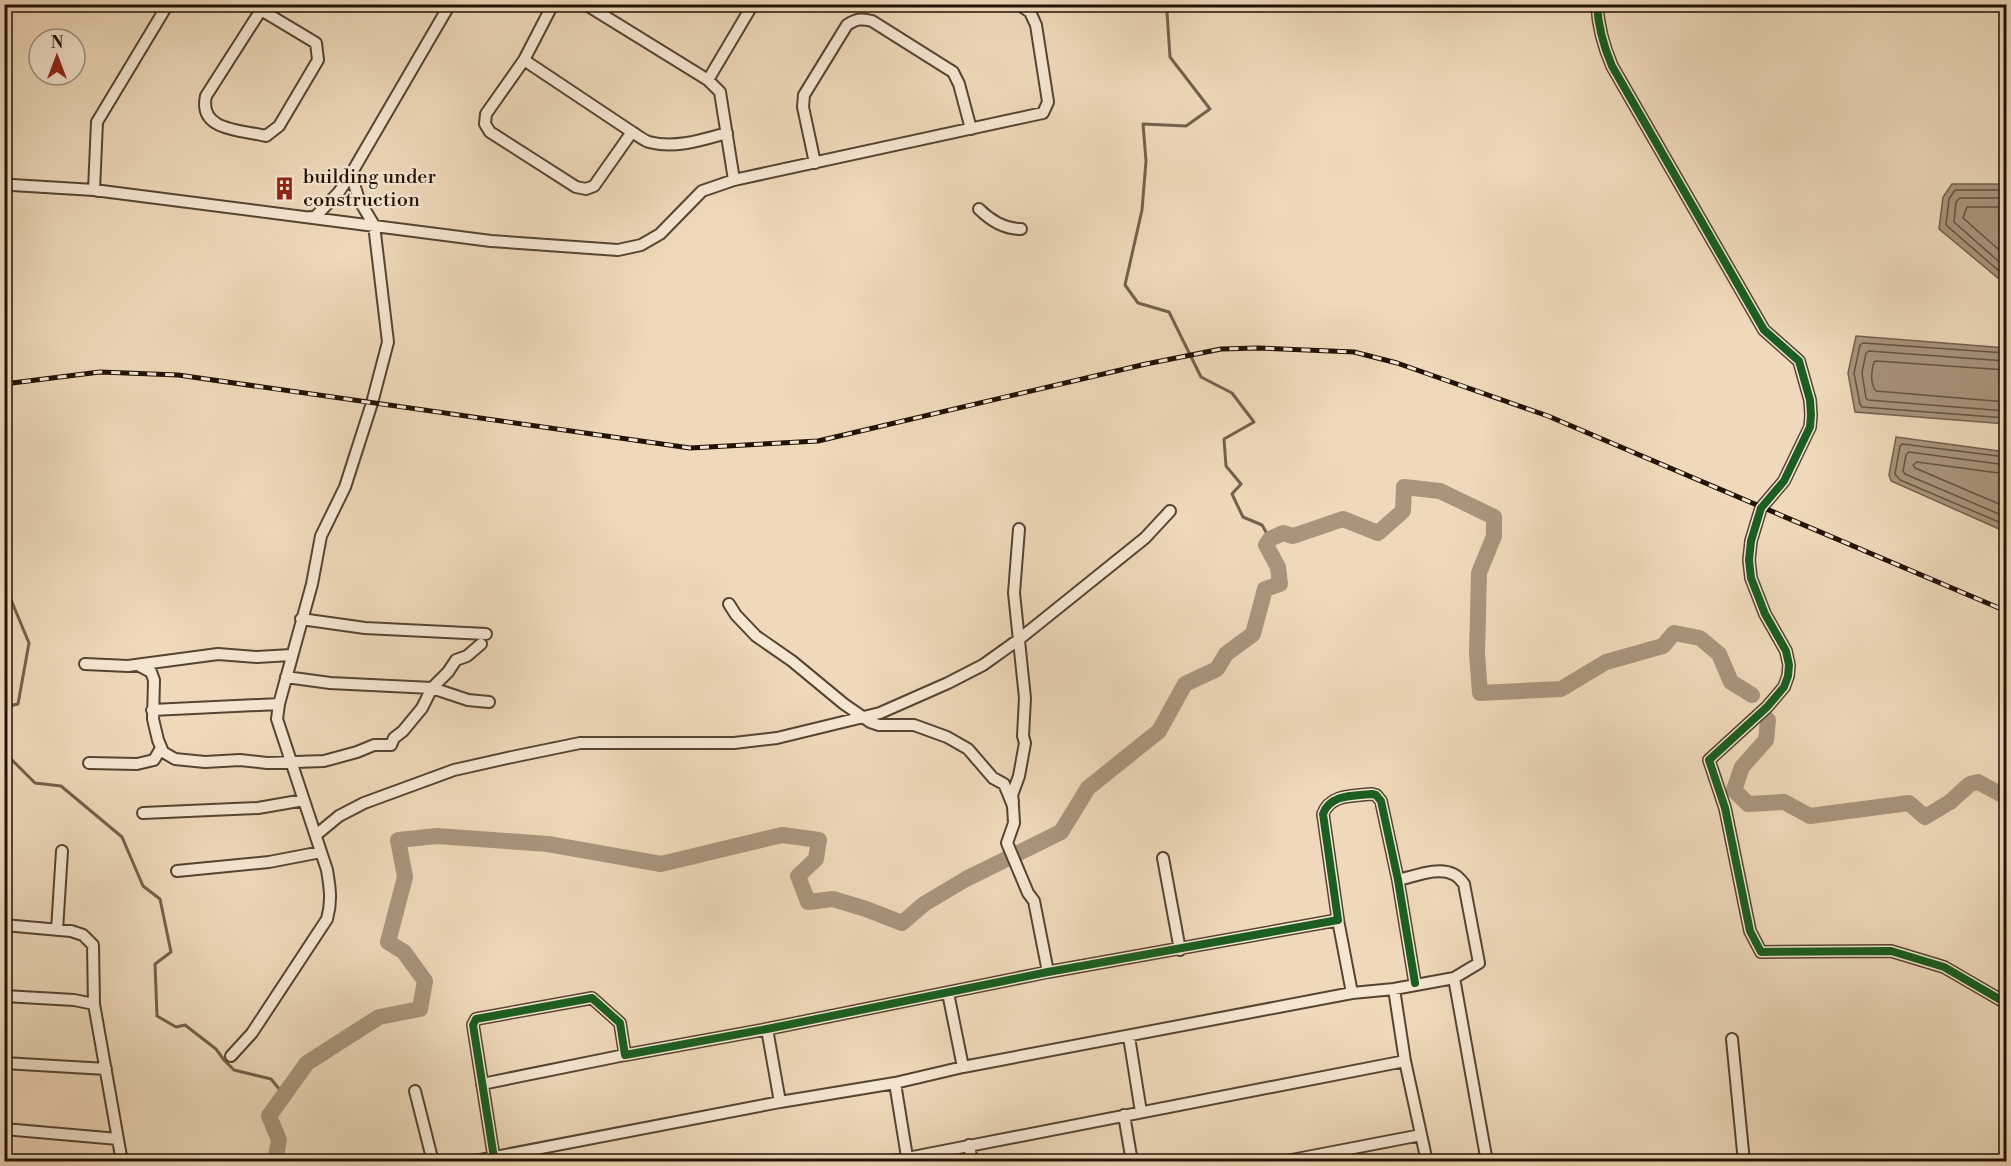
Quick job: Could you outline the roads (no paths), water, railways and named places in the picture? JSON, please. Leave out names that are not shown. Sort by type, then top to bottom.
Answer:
[{"type":"street","points":[[94,190],[97,122],[168,4]]},
{"type":"street","points":[[314,218],[339,192],[351,174],[450,4]]},
{"type":"street","points":[[553,4],[524,60],[486,114],[485,124],[490,132],[576,187],[586,189],[594,186],[632,132]]},
{"type":"street","points":[[585,4],[708,80],[720,92],[734,180]]},
{"type":"street","points":[[708,80],[753,4]]},
{"type":"street","points":[[12,185],[94,190],[490,241],[618,250],[641,245],[660,234],[702,191],[734,180],[1043,113],[1048,102],[1036,25],[1030,12],[1018,4]]},
{"type":"street","points":[[1597,4],[1598,26],[1603,46],[1612,66],[1764,330],[1798,361],[1810,400],[1810,427],[1784,481],[1761,508],[1751,542],[1749,560],[1751,578],[1757,596],[1786,651],[1789,664],[1788,676],[1784,687],[1767,707],[1709,759],[1725,808],[1750,931],[1761,952],[1891,951],[1944,967],[2007,1003]]},
{"type":"street","points":[[261,7],[316,43],[318,60],[279,126],[266,136],[215,124],[203,107],[206,96],[261,7]]},
{"type":"street","points":[[815,163],[803,107],[804,95],[847,25],[855,19],[863,18],[872,21],[953,72],[959,84],[971,129]]},
{"type":"street","points":[[524,60],[647,141],[669,145],[727,134]]},
{"type":"street","points":[[231,1056],[252,1033],[327,919],[331,905],[331,892],[321,852],[277,720],[291,655],[312,584],[321,536],[345,487],[372,403],[388,342],[374,225],[359,200],[351,174]]},
{"type":"street","points":[[979,209],[998,223],[1012,229],[1021,229]]},
{"type":"street","points":[[316,835],[339,816],[364,803],[454,770],[512,757],[580,743],[734,742],[777,738],[880,713],[983,665],[1018,640],[1145,538],[1170,511]]},
{"type":"street","points":[[1019,529],[1014,593],[1025,698],[1023,736],[1025,743],[1019,776],[1012,795],[1014,824],[1007,843],[1028,893],[1034,901],[1048,972]]},
{"type":"street","points":[[729,604],[756,636],[870,722],[879,725],[914,725],[968,748],[993,778],[1004,784],[1013,806]]},
{"type":"street","points":[[89,763],[136,764],[175,759],[206,762],[240,759],[267,763],[324,761],[374,745],[391,745],[394,738],[403,731],[422,708],[432,688],[456,660],[467,656],[484,639],[364,628],[301,619]]},
{"type":"street","points":[[85,664],[153,667],[219,654],[257,657],[291,655]]},
{"type":"street","points":[[153,667],[153,719],[163,753],[175,759]]},
{"type":"street","points":[[286,677],[432,688],[468,700],[489,702]]},
{"type":"street","points":[[153,710],[279,704]]},
{"type":"street","points":[[154,760],[161,748]]},
{"type":"street","points":[[1352,993],[1338,920],[1323,814],[1330,801],[1337,798],[1368,794],[1379,797],[1398,880],[1415,983]]},
{"type":"street","points":[[143,813],[258,808],[304,800]]},
{"type":"street","points":[[57,930],[62,851]]},
{"type":"street","points":[[177,871],[269,862],[321,852]]},
{"type":"street","points":[[1163,858],[1180,950]]},
{"type":"street","points":[[469,1161],[780,1102],[895,1083],[963,1067],[1352,993],[1454,978],[1479,963],[1464,884],[1452,873],[1445,872],[1434,872],[1398,880]]},
{"type":"street","points":[[482,1084],[1048,972],[1338,920]]},
{"type":"street","points":[[4,926],[57,930],[83,935],[93,945],[94,1004],[122,1161]]},
{"type":"street","points":[[1454,978],[1487,1161]]},
{"type":"street","points":[[1394,988],[1405,1061],[1427,1161]]},
{"type":"street","points":[[948,993],[963,1067]]},
{"type":"street","points":[[4,996],[74,1000],[94,1004]]},
{"type":"street","points":[[494,1158],[472,1025],[474,1021],[478,1018],[592,998],[621,1023],[626,1055]]},
{"type":"street","points":[[766,1029],[780,1102]]},
{"type":"street","points":[[1129,1037],[1141,1112]]},
{"type":"street","points":[[1732,1039],[1744,1161]]},
{"type":"street","points":[[887,1161],[1405,1061]]},
{"type":"street","points":[[4,1063],[106,1069]]},
{"type":"street","points":[[895,1083],[907,1157]]},
{"type":"street","points":[[415,1091],[432,1158],[439,1161]]},
{"type":"street","points":[[1124,1115],[1132,1161]]},
{"type":"street","points":[[4,1129],[118,1139]]},
{"type":"street","points":[[1281,1161],[1421,1135]]},
{"type":"street","points":[[969,1145],[972,1161]]},
{"type":"water","points":[[1952,184],[2006,184],[2006,282],[2004,283],[1939,229],[1943,197]]},
{"type":"water","points":[[1856,336],[2006,348],[2006,424],[1855,412],[1848,373]]},
{"type":"water","points":[[1896,437],[2006,452],[2006,532],[1891,481],[1889,475]]},
{"type":"waterway","points":[[1171,4],[1167,12],[1170,57],[1210,109],[1186,126],[1143,124],[1146,161],[1142,210],[1125,285],[1138,303],[1169,312],[1201,377],[1232,393],[1254,422],[1224,439],[1226,466],[1241,484],[1232,494],[1243,517],[1262,525],[1270,539]]},
{"type":"waterway","points":[[275,1162],[279,1140],[269,1116],[307,1063],[379,1017],[420,1009],[425,981],[404,952],[388,942],[405,877],[398,840],[437,836],[548,844],[661,864],[782,835],[819,840],[816,859],[798,876],[808,902],[833,899],[902,923],[924,904],[966,879],[1061,832],[1088,788],[1159,731],[1185,684],[1217,669],[1226,654],[1253,634],[1265,589],[1280,584],[1278,567],[1266,545],[1270,539],[1283,533],[1293,536],[1343,519],[1378,533],[1403,511],[1404,487],[1440,491],[1494,517],[1494,536],[1479,573],[1477,654],[1480,693],[1561,689],[1606,662],[1663,646],[1674,633],[1700,638],[1719,654],[1731,682],[1752,695]]},
{"type":"waterway","points":[[4,583],[29,643],[18,704],[4,707]]},
{"type":"waterway","points":[[1768,720],[1766,740],[1742,767],[1734,790],[1748,804],[1784,802],[1810,816],[1909,803],[1925,817],[1950,802],[1970,784],[1978,782],[2004,796]]},
{"type":"waterway","points":[[4,752],[35,783],[61,786],[122,837],[143,886],[160,899],[171,952],[155,964],[157,1016],[176,1027],[185,1025],[216,1049],[234,1070],[271,1079],[284,1095]]},
{"type":"waterway","points":[[2006,794],[2004,796],[2006,800]]},
{"type":"railway","points":[[4,384],[100,372],[178,375],[690,448],[818,441],[1146,364],[1221,349],[1258,348],[1354,352],[1397,363],[1548,416],[2006,611]]},
{"type":"place","name":"building under construction","points":[[285,188]]}]
